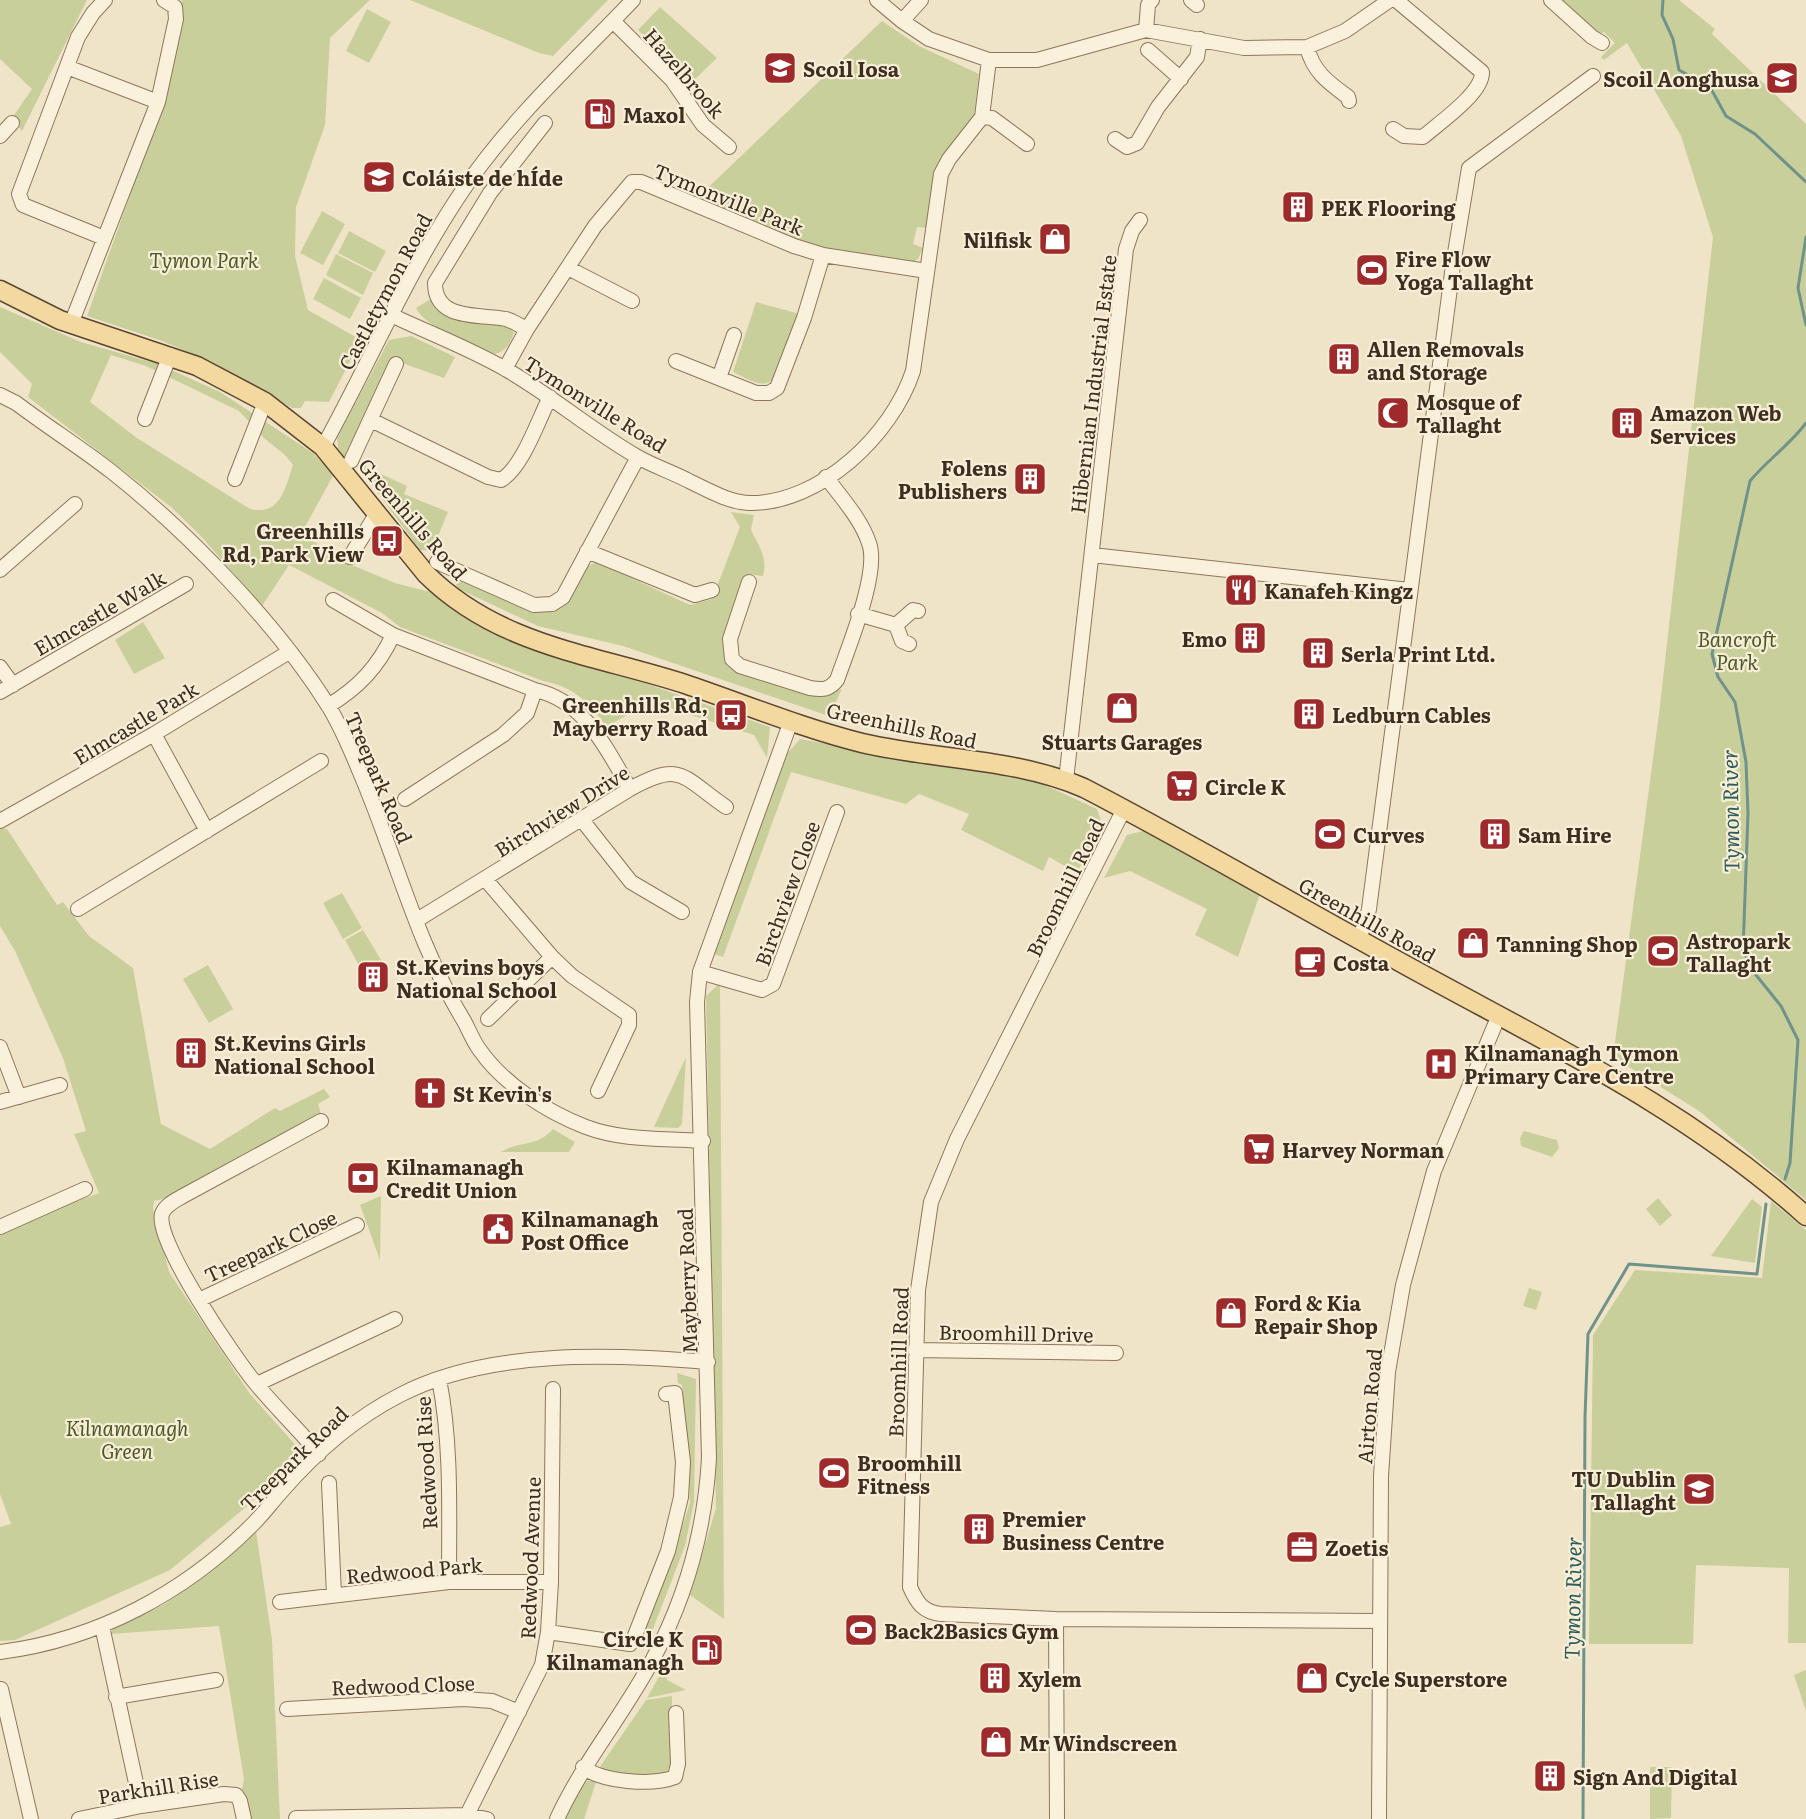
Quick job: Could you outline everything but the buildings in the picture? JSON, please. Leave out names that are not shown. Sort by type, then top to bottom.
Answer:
[{"type":"main road","name":"Greenhills Road","points":[[0,290],[72,324],[170,355],[225,379],[265,402],[323,447],[443,590],[463,606],[503,629],[663,677],[791,721],[862,742],[1019,768],[1066,780],[1124,809],[1357,940],[1499,1015],[1674,1114],[1713,1140],[1806,1216]]},
{"type":"street","points":[[104,238],[28,208],[19,200],[19,194],[84,26],[105,0]]},
{"type":"street","points":[[72,324],[158,102],[177,19],[175,7],[164,0]]},
{"type":"street","name":"Castletymon Road","points":[[323,447],[423,254],[463,190],[491,152],[530,106],[633,0]]},
{"type":"street","points":[[877,0],[902,21],[929,39],[988,60],[1038,60],[1146,30],[1244,48],[1307,47],[1345,31],[1390,0]]},
{"type":"street","points":[[902,21],[921,0]]},
{"type":"street","points":[[1146,30],[1148,5],[1152,0]]},
{"type":"street","points":[[1393,129],[1412,138],[1423,137],[1475,91],[1482,80],[1482,72],[1396,0]]},
{"type":"street","points":[[1551,0],[1592,37],[1602,43]]},
{"type":"street","name":"Hazelbrook","points":[[613,21],[672,80],[704,125],[729,147]]},
{"type":"street","points":[[1114,139],[1127,147],[1137,142],[1158,107],[1197,57],[1200,39]]},
{"type":"street","points":[[1307,47],[1310,61],[1323,79],[1348,97],[1348,101]]},
{"type":"street","points":[[1152,53],[1181,79]]},
{"type":"street","points":[[988,60],[982,117],[992,118],[1027,144]]},
{"type":"street","points":[[67,67],[158,102]]},
{"type":"street","points":[[1357,940],[1365,925],[1369,909],[1461,199],[1469,168],[1593,76]]},
{"type":"street","name":"Tymonville Road","points":[[391,315],[505,369],[638,457],[722,497],[748,503],[787,496],[826,477],[850,462],[888,423],[901,402],[913,371],[941,174],[949,159],[982,117]]},
{"type":"street","points":[[527,329],[509,320],[459,314],[441,304],[435,295],[435,283],[490,193],[545,123]]},
{"type":"street","name":"Tymonville Park","points":[[505,369],[527,329],[568,268],[602,218],[632,182],[641,182],[744,227],[823,255],[927,271]]},
{"type":"street","name":"Hibernian Industrial Estate","points":[[1066,780],[1126,249],[1132,231],[1140,220]]},
{"type":"street","points":[[676,361],[756,393],[769,393],[777,387],[804,318],[823,255]]},
{"type":"street","points":[[568,268],[632,301]]},
{"type":"street","points":[[719,378],[734,335]]},
{"type":"street","points":[[145,419],[170,355]]},
{"type":"street","points":[[351,461],[396,364]]},
{"type":"street","name":"Treepark Road","points":[[0,395],[16,403],[113,473],[185,535],[289,652],[328,706],[346,738],[417,920],[453,1004],[479,1049],[501,1074],[557,1114],[588,1128],[627,1137],[703,1141]]},
{"type":"street","points":[[371,420],[488,477],[501,480],[508,476],[521,457],[550,397]]},
{"type":"street","points":[[236,479],[265,402]]},
{"type":"street","points":[[437,562],[534,605],[552,604],[563,597],[638,457]]},
{"type":"street","points":[[749,582],[730,639],[732,659],[740,666],[810,688],[822,690],[831,688],[837,680],[874,563],[870,543],[826,477]]},
{"type":"street","points":[[0,570],[75,504]]},
{"type":"street","points":[[350,557],[377,513]]},
{"type":"street","points":[[588,551],[695,595],[712,590]]},
{"type":"street","points":[[1092,555],[1409,590]]},
{"type":"street","name":"Elmcastle Walk","points":[[0,692],[186,584]]},
{"type":"street","points":[[333,600],[393,635],[561,698],[588,722],[630,789]]},
{"type":"street","points":[[896,625],[914,609],[918,611]]},
{"type":"street","points":[[858,614],[896,625]]},
{"type":"street","points":[[896,625],[902,641],[909,644]]},
{"type":"street","points":[[328,706],[353,690],[370,673],[383,656],[393,635]]},
{"type":"street","name":"Elmcastle Park","points":[[0,821],[154,734],[289,652]]},
{"type":"street","points":[[0,667],[12,685]]},
{"type":"street","points":[[405,799],[503,735],[527,713],[535,690]]},
{"type":"street","name":"Mayberry Road","points":[[557,1819],[583,1767],[653,1659],[681,1598],[694,1560],[707,1494],[708,1362],[697,1002],[700,972],[791,721]]},
{"type":"street","points":[[154,734],[207,831]]},
{"type":"street","points":[[78,909],[321,761]]},
{"type":"street","name":"Birchview Drive","points":[[417,920],[486,880],[630,789],[663,773],[676,772],[726,807]]},
{"type":"street","name":"Broomhill Road","points":[[1124,809],[957,1139],[931,1202],[921,1256],[915,1350],[910,1587],[917,1605],[938,1614],[1056,1619],[1380,1621]]},
{"type":"street","name":"Birchview Close","points":[[700,972],[762,990],[773,984],[837,812]]},
{"type":"street","points":[[582,820],[631,882],[682,912]]},
{"type":"street","points":[[486,880],[552,957],[572,976],[629,1015],[629,1025],[598,1091]]},
{"type":"street","points":[[488,1019],[552,957]]},
{"type":"street","name":"Airton Road","points":[[1379,1819],[1383,1419],[1388,1372],[1403,1285],[1436,1163],[1499,1015]]},
{"type":"street","points":[[0,1047],[19,1097]]},
{"type":"street","points":[[0,1102],[60,1085]]},
{"type":"street","points":[[319,1454],[257,1384],[199,1300],[180,1269],[163,1228],[162,1215],[165,1208],[183,1196],[321,1121]]},
{"type":"street","points":[[0,1227],[85,1189]]},
{"type":"street","name":"Treepark Close","points":[[199,1300],[357,1225]]},
{"type":"street","points":[[257,1384],[395,1319]]},
{"type":"street","name":"Broomhill Drive","points":[[915,1350],[1116,1353]]},
{"type":"street","name":"Treepark Road","points":[[0,1652],[31,1646],[102,1626],[144,1607],[187,1580],[255,1522],[281,1491],[319,1454],[365,1415],[401,1394],[439,1379],[495,1366],[553,1357],[708,1362]]},
{"type":"street","name":"Redwood Rise","points":[[439,1379],[448,1480],[449,1582]]},
{"type":"street","name":"Redwood Avenue","points":[[467,1815],[542,1665],[548,1632],[551,1582],[553,1389]]},
{"type":"street","points":[[548,1632],[630,1644],[634,1638],[668,1551],[681,1497],[683,1462],[675,1393],[666,1394]]},
{"type":"street","points":[[329,1483],[334,1595]]},
{"type":"street","name":"Redwood Park","points":[[280,1602],[449,1582],[551,1582]]},
{"type":"street","points":[[1056,1619],[1057,1819]]},
{"type":"street","points":[[102,1626],[141,1806]]},
{"type":"street","points":[[116,1696],[216,1680]]},
{"type":"street","points":[[1,1689],[31,1819]]},
{"type":"street","name":"Redwood Close","points":[[286,1709],[464,1699],[492,1701],[519,1712]]},
{"type":"street","points":[[583,1767],[603,1778],[663,1782],[675,1777],[678,1764],[676,1713]]},
{"type":"street","name":"Parkhill Rise","points":[[79,1819],[141,1806],[224,1794],[236,1795],[240,1801],[244,1819]]},
{"type":"street","points":[[296,1818],[467,1815],[487,1819]]},
{"type":"green space","points":[[0,0],[87,0],[22,131],[12,118],[32,89],[0,59]]},
{"type":"green space","name":"Tymon Park","points":[[182,0],[370,0],[330,38],[325,125],[296,207],[295,256],[308,310],[361,340],[329,402],[305,401],[301,408],[292,408],[212,362],[162,341],[87,316],[147,147],[183,8]]},
{"type":"green space","points":[[410,0],[608,0],[553,56],[539,53]]},
{"type":"green space","name":"Bancroft Park","points":[[1556,0],[1679,0],[1715,29],[1712,34],[1806,124],[1806,1200],[1699,1111],[1613,1057],[1659,714],[1713,237],[1681,136],[1627,43],[1604,60],[1601,57],[1615,43],[1604,32],[1598,35]]},
{"type":"green space","points":[[660,7],[717,58],[691,83],[638,30]]},
{"type":"green space","points":[[367,9],[391,22],[369,63],[346,51]]},
{"type":"green space","points":[[882,21],[919,46],[979,74],[974,117],[933,180],[925,228],[917,227],[913,244],[923,248],[918,259],[909,264],[804,244],[694,201]]},
{"type":"green space","points":[[322,211],[345,224],[323,265],[300,253]]},
{"type":"green space","points":[[349,231],[386,251],[375,272],[338,253]]},
{"type":"green space","points":[[336,254],[373,273],[363,295],[326,275]]},
{"type":"green space","points":[[324,278],[361,298],[350,319],[313,299]]},
{"type":"green space","points":[[431,299],[454,318],[474,322],[505,323],[514,333],[505,348],[495,354],[439,329],[429,322],[416,308]]},
{"type":"green space","points":[[756,302],[800,314],[776,377],[766,383],[756,382],[733,372]]},
{"type":"green space","points":[[0,307],[81,342],[158,364],[220,392],[313,453],[334,474],[305,527],[309,538],[340,560],[395,583],[430,592],[475,623],[770,727],[767,758],[754,735],[650,702],[606,727],[587,703],[571,691],[400,627],[382,613],[289,565],[262,606],[200,535],[171,507],[28,397],[32,384],[0,352]],"holes":[[[111,355],[146,366],[239,411],[265,439],[285,455],[293,465],[284,491],[275,504],[260,510],[250,509],[137,438],[90,402]]]},
{"type":"green space","points":[[411,336],[455,357],[444,378],[391,359],[348,453],[370,469],[407,486],[404,494],[448,512],[432,551],[420,550],[361,470],[339,452],[337,438],[389,340]]},
{"type":"green space","points":[[731,512],[754,515],[751,530],[762,552],[764,570],[763,576],[745,574],[728,633],[728,661],[828,694],[842,689],[829,716],[623,646],[538,626],[459,589],[450,575],[551,610],[585,567],[597,562],[690,605],[712,599],[740,527]]},
{"type":"green space","points":[[143,622],[165,658],[134,674],[115,640]]},
{"type":"green space","points":[[800,739],[1034,780],[1097,809],[1102,824],[1077,873],[1049,857],[1043,871],[961,830],[969,814],[919,794],[906,804],[791,772],[723,957],[714,954],[787,754]]},
{"type":"green space","name":"Kilnamanagh Green","points":[[0,828],[7,829],[57,905],[63,902],[89,936],[133,968],[161,1124],[210,1149],[275,1108],[280,1111],[324,1089],[330,1097],[318,1104],[321,1114],[168,1198],[154,1201],[153,1208],[169,1272],[250,1394],[300,1450],[246,1507],[170,1570],[15,1640],[0,1641],[0,1527],[11,1524],[0,1494],[0,1229],[99,1193],[74,1134],[86,1131],[63,1058],[15,951],[0,926]]},
{"type":"green space","points":[[1143,831],[1260,894],[1238,957],[1195,935],[1207,909],[1130,871],[1104,878],[1127,835]]},
{"type":"green space","points":[[342,893],[362,928],[343,939],[323,903]]},
{"type":"green space","points":[[363,930],[381,960],[362,971],[345,940]]},
{"type":"green space","points":[[208,965],[233,1009],[209,1023],[183,979]]},
{"type":"green space","points":[[720,983],[724,1619],[690,1595],[716,1508],[706,996]]},
{"type":"green space","points":[[686,1057],[682,1124],[678,1128],[654,1127]]},
{"type":"green space","points":[[553,1129],[575,1142],[569,1152],[501,1152],[540,1139]]},
{"type":"green space","points":[[1524,1131],[1557,1140],[1559,1148],[1552,1157],[1521,1146],[1520,1138]]},
{"type":"green space","points":[[381,1196],[380,1260],[360,1205]]},
{"type":"green space","points":[[1658,1198],[1672,1215],[1660,1226],[1646,1209]]},
{"type":"green space","points":[[1752,1199],[1762,1207],[1755,1263],[1711,1256]]},
{"type":"green space","name":"TU Dublin Tallaght","points":[[1771,1201],[1806,1230],[1806,1643],[1788,1643],[1789,1568],[1696,1565],[1693,1644],[1589,1644],[1593,1335],[1635,1270],[1762,1278]]},
{"type":"green space","points":[[1529,1288],[1542,1292],[1536,1310],[1523,1306]]},
{"type":"green space","points":[[677,1373],[696,1379],[694,1502],[685,1546],[648,1642],[646,1645],[635,1647],[673,1554],[690,1503],[682,1385],[678,1383]]},
{"type":"green space","points":[[256,1531],[272,1640],[280,1819],[250,1819],[242,1789],[244,1779],[219,1626],[111,1634],[113,1628],[163,1605],[212,1571]]},
{"type":"green space","points":[[665,1666],[667,1680],[686,1690],[647,1698]]},
{"type":"green space","points":[[1806,1670],[1806,1711],[1794,1675]]},
{"type":"green space","points":[[672,1696],[672,1763],[664,1776],[605,1774],[599,1768],[646,1700]]},
{"type":"green space","points":[[1650,1767],[1672,1767],[1671,1818],[1650,1819]]},
{"type":"green space","points":[[589,1780],[596,1782],[584,1819],[565,1819],[579,1787]]},
{"type":"waterway","name":"Tymon River","points":[[1663,0],[1662,15],[1673,39],[1679,70],[1710,87],[1726,116],[1755,134],[1806,182]]},
{"type":"waterway","name":"Tymon River","points":[[1806,237],[1798,288],[1806,325]]},
{"type":"waterway","name":"Tymon River","points":[[1785,1179],[1790,1163],[1798,1040],[1781,1006],[1756,975],[1743,951],[1748,813],[1746,762],[1735,702],[1718,677],[1712,654],[1750,481],[1806,423]]},
{"type":"waterway","name":"Tymon River","points":[[1583,1819],[1585,1417],[1588,1334],[1629,1264],[1757,1274],[1766,1204]]},
{"type":"place","name":"Scoil Iosa","points":[[780,68]]},
{"type":"place","name":"Scoil Aonghusa","points":[[1782,78]]},
{"type":"place","name":"Maxol","points":[[600,114]]},
{"type":"place","name":"Coláiste de hÍde","points":[[379,177]]},
{"type":"place","name":"PEK Flooring","points":[[1298,207]]},
{"type":"place","name":"Nilfisk","points":[[1055,239]]},
{"type":"place","name":"Fire Flow Yoga Tallaght","points":[[1372,270]]},
{"type":"place","name":"Allen Removals and Storage","points":[[1344,359]]},
{"type":"place","name":"Mosque of Tallaght","points":[[1393,413]]},
{"type":"place","name":"Amazon Web Services","points":[[1627,423]]},
{"type":"place","name":"Folens Publishers","points":[[1030,479]]},
{"type":"place","name":"Greenhills Rd, Park View","points":[[387,541]]},
{"type":"place","name":"Kanafeh Kingz","points":[[1241,590]]},
{"type":"place","name":"Emo","points":[[1250,638]]},
{"type":"place","name":"Serla Print Ltd.","points":[[1318,653]]},
{"type":"place","name":"Stuarts Garages","points":[[1122,708]]},
{"type":"place","name":"Ledburn Cables","points":[[1309,714]]},
{"type":"place","name":"Greenhills Rd, Mayberry Road","points":[[731,715]]},
{"type":"place","name":"Circle K","points":[[1182,786]]},
{"type":"place","name":"Curves","points":[[1330,834]]},
{"type":"place","name":"Sam Hire","points":[[1495,834]]},
{"type":"place","name":"Tanning Shop","points":[[1473,943]]},
{"type":"place","name":"Astropark Tallaght","points":[[1663,951]]},
{"type":"place","name":"Costa","points":[[1310,962]]},
{"type":"place","name":"St.Kevins boys National School","points":[[373,977]]},
{"type":"place","name":"St.Kevins Girls National School","points":[[191,1053]]},
{"type":"place","name":"Kilnamanagh Tymon Primary Care Centre","points":[[1441,1064]]},
{"type":"place","name":"St Kevin's","points":[[430,1093]]},
{"type":"place","name":"Harvey Norman","points":[[1259,1149]]},
{"type":"place","name":"Kilnamanagh Credit Union","points":[[363,1178]]},
{"type":"place","name":"Kilnamanagh Post Office","points":[[498,1229]]},
{"type":"place","name":"Ford & Kia Repair Shop","points":[[1231,1313]]},
{"type":"place","name":"Broomhill Fitness","points":[[834,1473]]},
{"type":"place","name":"TU Dublin Tallaght","points":[[1699,1489]]},
{"type":"place","name":"Premier Business Centre","points":[[979,1529]]},
{"type":"place","name":"Zoetis","points":[[1302,1547]]},
{"type":"place","name":"Back2Basics Gym","points":[[861,1630]]},
{"type":"place","name":"Circle K Kilnamanagh","points":[[707,1650]]},
{"type":"place","name":"Xylem","points":[[995,1678]]},
{"type":"place","name":"Cycle Superstore","points":[[1312,1678]]},
{"type":"place","name":"Mr Windscreen","points":[[996,1742]]},
{"type":"place","name":"Sign And Digital","points":[[1550,1776]]}]
